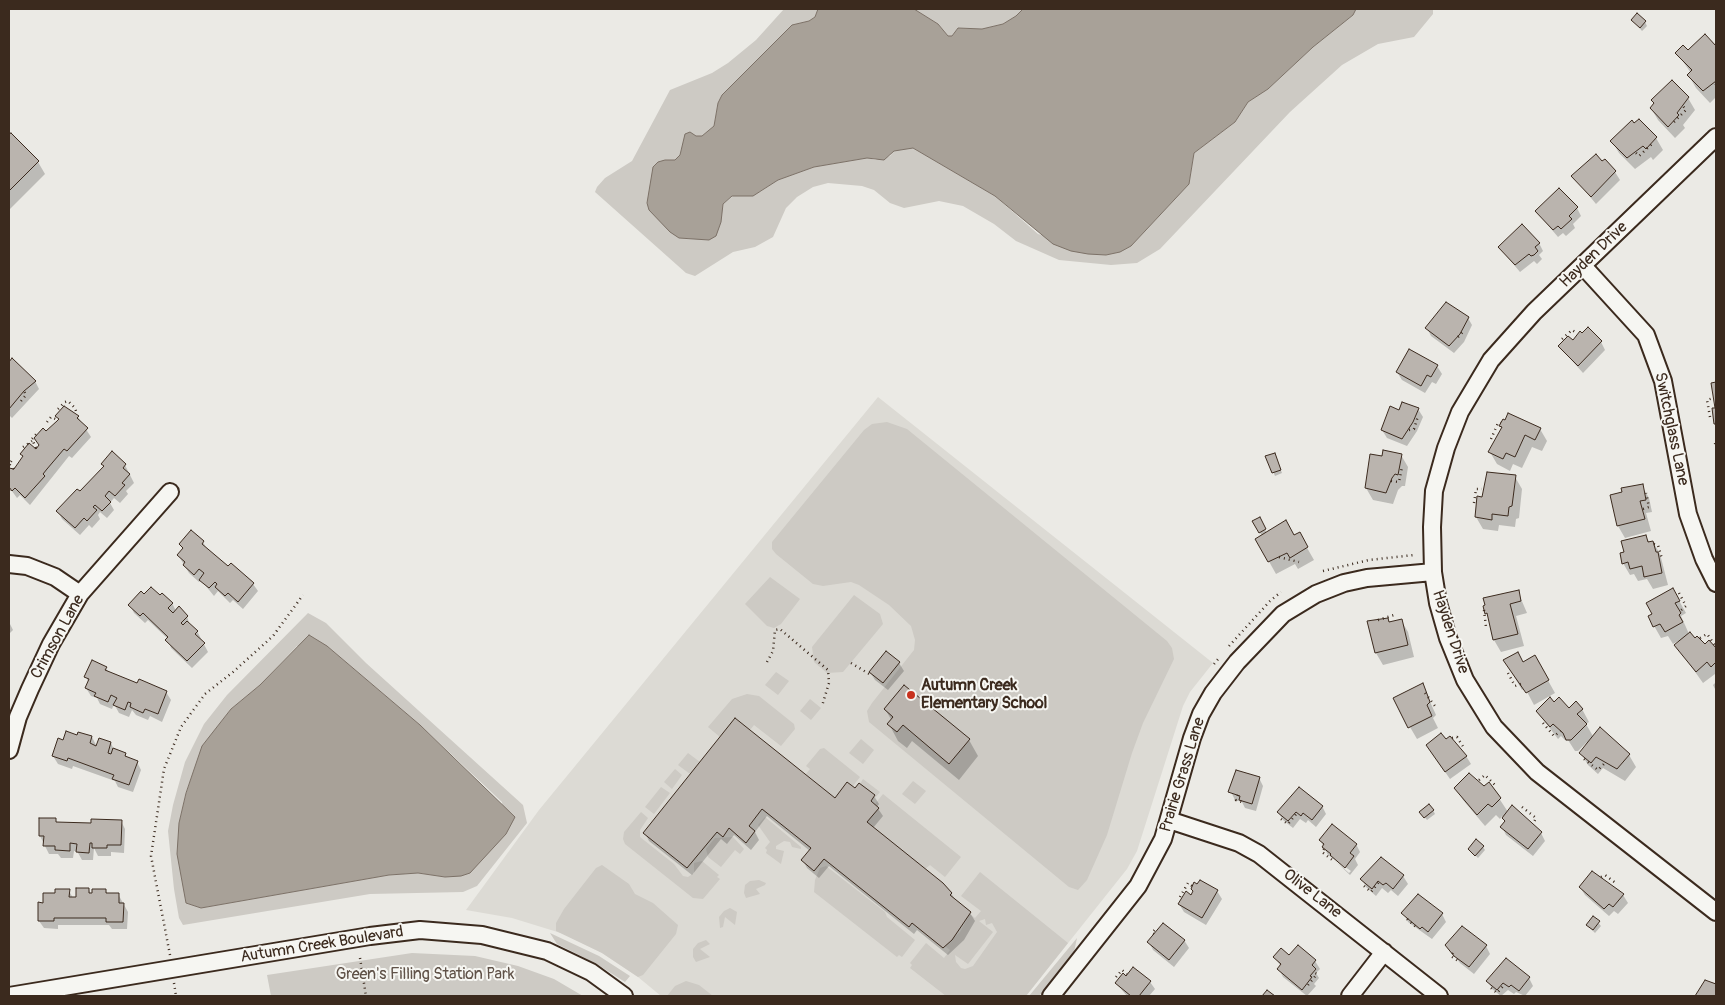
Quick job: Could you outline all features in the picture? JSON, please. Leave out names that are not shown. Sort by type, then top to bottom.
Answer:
[{"type":"street","name":"Hayden Drive","points":[[1716,137],[1534,312],[1491,360],[1460,412],[1446,448],[1434,490],[1433,572],[1441,612],[1462,672],[1494,727],[1537,772],[1716,912]]},
{"type":"street","name":"Switchglass Lane","points":[[1583,266],[1646,335],[1663,381],[1688,514],[1704,559],[1716,583]]},
{"type":"street","name":"Crimson Lane","points":[[9,750],[18,717],[30,689],[51,644],[80,594],[170,492]]},
{"type":"street","points":[[9,564],[27,566],[55,577],[80,594]]},
{"type":"street","name":"Prairie Grass Lane","points":[[1051,996],[1138,886],[1163,839],[1192,738],[1201,714],[1213,693],[1237,662],[1271,625],[1299,604],[1344,582],[1386,575],[1433,572]]},
{"type":"street","name":"Olive Lane","points":[[1169,820],[1239,843],[1259,854],[1439,996]]},
{"type":"street","name":"Autumn Creek Boulevard","points":[[9,996],[370,936],[420,930],[482,935],[547,951],[591,972],[624,996]]},
{"type":"street","points":[[1350,996],[1384,952]]},
{"type":"path","points":[[1674,122],[1686,110],[1683,106]]},
{"type":"path","points":[[1636,153],[1639,156],[1652,144]]},
{"type":"path","points":[[1458,337],[1465,330]]},
{"type":"path","points":[[1562,339],[1572,330],[1577,333]]},
{"type":"path","points":[[21,400],[26,396],[24,391]]},
{"type":"path","points":[[1710,417],[1707,400],[1713,398]]},
{"type":"path","points":[[58,409],[65,402],[68,402],[75,408],[77,414]]},
{"type":"path","points":[[1409,430],[1414,429],[1418,416]]},
{"type":"path","points":[[47,422],[51,417],[58,420]]},
{"type":"path","points":[[1491,439],[1498,423],[1501,423]]},
{"type":"path","points":[[23,447],[32,441],[38,432]]},
{"type":"path","points":[[32,441],[39,445]]},
{"type":"path","points":[[35,444],[36,448]]},
{"type":"path","points":[[14,458],[9,464],[14,469]]},
{"type":"path","points":[[1391,481],[1399,482],[1402,466]]},
{"type":"path","points":[[1474,503],[1476,489],[1482,489]]},
{"type":"path","points":[[1643,509],[1649,506],[1646,493]]},
{"type":"path","points":[[1654,544],[1657,544],[1662,559]]},
{"type":"path","points":[[1279,557],[1299,562]]},
{"type":"path","points":[[1226,651],[1270,601],[1281,592]]},
{"type":"path","points":[[1679,593],[1686,606],[1680,611]]},
{"type":"path","points":[[170,958],[151,856],[164,769],[181,727],[205,694],[273,636],[303,595]]},
{"type":"path","points":[[1484,610],[1486,627]]},
{"type":"path","points":[[1378,620],[1394,615]]},
{"type":"path","points":[[767,662],[772,656],[775,630],[780,629],[828,670],[829,683],[822,706]]},
{"type":"path","points":[[1700,638],[1707,634],[1715,645]]},
{"type":"path","points":[[1214,664],[1220,658]]},
{"type":"path","points":[[851,663],[871,675]]},
{"type":"path","points":[[1508,673],[1515,686],[1521,684]]},
{"type":"path","points":[[1426,692],[1435,706]]},
{"type":"path","points":[[1543,723],[1554,736],[1562,731]]},
{"type":"path","points":[[1452,738],[1457,737],[1464,748]]},
{"type":"path","points":[[1584,759],[1598,770],[1606,762]]},
{"type":"path","points":[[1479,780],[1485,775],[1496,786]]},
{"type":"path","points":[[1238,795],[1236,800],[1245,803]]},
{"type":"path","points":[[1522,808],[1536,818],[1533,824]]},
{"type":"path","points":[[1281,819],[1288,824],[1297,812]]},
{"type":"path","points":[[1324,849],[1322,852],[1335,862]]},
{"type":"path","points":[[1601,877],[1605,875],[1617,884]]},
{"type":"path","points":[[1364,886],[1371,892],[1379,882]]},
{"type":"path","points":[[1180,896],[1188,883],[1192,886]]},
{"type":"path","points":[[1407,919],[1418,927]]},
{"type":"path","points":[[1154,934],[1152,933],[1157,927]]},
{"type":"path","points":[[1453,953],[1451,956],[1458,961]]},
{"type":"path","points":[[360,958],[366,996]]},
{"type":"path","points":[[1116,977],[1122,970],[1127,974]]},
{"type":"path","points":[[1308,985],[1317,974],[1314,972]]},
{"type":"path","points":[[174,978],[176,996]]},
{"type":"path","points":[[1491,988],[1497,993],[1505,984]]},
{"type":"shaded area","points":[[818,9],[914,9],[938,24],[948,36],[952,36],[958,28],[982,29],[1003,24],[1023,9],[1356,9],[1353,15],[1313,47],[1268,89],[1248,102],[1235,122],[1194,153],[1189,184],[1131,246],[1120,252],[1106,255],[1088,254],[1071,251],[1053,244],[995,196],[913,148],[894,151],[884,160],[867,158],[814,167],[778,180],[753,196],[732,196],[723,204],[721,222],[716,236],[709,240],[679,238],[670,232],[649,210],[647,203],[653,167],[658,162],[675,160],[680,155],[685,134],[690,132],[696,136],[702,136],[714,126],[718,103],[722,95],[792,25],[809,21],[815,17]]},
{"type":"shaded area","name":"Autumn Creek Elementary School","points":[[878,397],[1213,663],[1190,692],[1183,706],[1137,851],[1127,869],[1026,996],[661,996],[638,977],[602,953],[564,934],[512,918],[466,910],[539,810]]},
{"type":"shaded area","points":[[309,635],[327,646],[420,725],[515,817],[506,834],[470,873],[461,876],[445,877],[418,873],[389,875],[201,908],[186,903],[177,854],[179,823],[186,793],[202,746],[231,709],[260,685]]},
{"type":"green space","points":[[784,9],[818,9],[815,17],[809,21],[792,25],[722,95],[718,103],[714,126],[702,136],[685,140],[680,155],[675,160],[669,161],[650,193],[647,203],[679,238],[688,239],[721,212],[723,204],[733,196],[760,192],[778,180],[814,167],[867,158],[876,160],[890,156],[894,151],[913,148],[995,196],[1038,234],[1106,255],[1119,252],[1131,246],[1189,184],[1194,153],[1235,122],[1248,102],[1268,89],[1313,47],[1353,15],[1356,9],[1433,9],[1433,14],[1414,37],[1378,44],[1342,65],[1290,112],[1160,249],[1137,263],[1111,265],[1059,260],[1016,241],[994,224],[963,206],[939,201],[904,208],[890,203],[874,190],[862,186],[828,183],[813,187],[797,197],[786,208],[773,237],[755,247],[733,252],[695,276],[686,273],[595,192],[605,178],[632,161],[670,90],[712,73],[728,63],[756,40]]},
{"type":"green space","points":[[914,9],[1023,9],[1003,24],[982,29],[958,28],[952,36],[948,36],[938,24]]},
{"type":"green space","points":[[887,422],[907,429],[1167,641],[1172,648],[1174,659],[1143,723],[1107,835],[1087,880],[1078,890],[1069,887],[869,722],[867,711],[872,703],[914,650],[915,640],[911,626],[889,605],[859,585],[851,582],[823,586],[813,584],[772,549],[772,542],[864,430],[872,424]]},
{"type":"green space","points":[[770,577],[800,599],[781,624],[774,628],[767,626],[745,604]]},
{"type":"green space","points":[[854,595],[880,614],[883,624],[843,672],[827,673],[814,662],[812,647]]},
{"type":"green space","points":[[308,613],[326,623],[366,663],[523,805],[527,823],[477,886],[463,892],[370,894],[183,925],[179,918],[174,889],[168,831],[185,762],[204,724],[227,695]],"holes":[[[297,646],[327,646],[420,725],[502,802],[506,834],[493,845],[445,877],[418,873],[389,875],[201,908],[186,903],[179,823],[186,792],[203,746],[231,709],[260,685]]]},
{"type":"green space","points":[[776,672],[789,681],[778,695],[765,685]]},
{"type":"green space","points":[[747,694],[759,696],[794,724],[795,729],[781,746],[754,725],[750,730],[735,718],[720,737],[708,727],[732,699]]},
{"type":"green space","points":[[810,699],[821,708],[811,720],[800,711]]},
{"type":"green space","points":[[861,739],[874,750],[863,764],[849,753]]},
{"type":"green space","points":[[824,748],[860,777],[853,786],[847,782],[835,798],[806,774],[810,769],[806,766],[820,749]]},
{"type":"green space","points":[[688,753],[700,762],[690,774],[678,765]]},
{"type":"green space","points":[[675,769],[682,775],[672,789],[664,782]]},
{"type":"green space","points":[[863,779],[880,792],[875,798],[875,795],[860,784]]},
{"type":"green space","points":[[913,781],[926,791],[915,804],[902,794]]},
{"type":"green space","points":[[661,787],[670,793],[654,814],[645,807]]},
{"type":"green space","points":[[883,794],[961,857],[945,877],[930,865],[925,869],[867,822],[879,808],[875,804]]},
{"type":"green space","points":[[641,812],[648,818],[640,830],[640,837],[674,864],[683,876],[688,877],[694,873],[694,863],[702,861],[719,875],[717,877],[720,879],[703,899],[693,898],[625,844],[623,839],[624,832]]},
{"type":"green space","points":[[765,817],[801,847],[801,849],[792,847],[790,842],[784,841],[776,846],[776,849],[784,851],[781,864],[766,853],[767,850],[765,848],[770,842],[758,825]]},
{"type":"green space","points":[[733,837],[744,849],[740,854],[735,850],[721,867],[708,857],[706,849],[715,838]]},
{"type":"green space","points":[[602,865],[629,884],[635,894],[653,903],[678,925],[676,934],[643,975],[638,977],[602,953],[556,931],[556,923],[564,909],[596,868]]},
{"type":"green space","points":[[826,866],[885,912],[887,917],[915,940],[902,957],[899,955],[897,957],[814,892],[815,880],[820,868]]},
{"type":"green space","points":[[980,872],[1068,943],[1026,996],[946,996],[910,968],[912,965],[910,963],[926,943],[944,958],[950,950],[945,946],[960,932],[970,914],[975,918],[981,911],[961,896]],"holes":[[[985,919],[986,925],[992,923],[997,932],[973,966],[965,969],[961,968],[956,962],[955,955],[968,964],[993,932],[979,921]]]},
{"type":"green space","points":[[759,880],[766,883],[756,889],[760,894],[746,898],[744,893],[745,885],[750,881]]},
{"type":"green space","points":[[730,908],[737,912],[735,925],[725,917],[723,927],[720,928],[719,917]]},
{"type":"green space","points":[[550,933],[599,956],[630,976],[625,982],[595,963],[557,944]]},
{"type":"green space","points":[[1077,938],[1074,952],[1039,996],[1029,996]]},
{"type":"green space","points":[[706,940],[710,944],[700,949],[710,957],[696,962],[693,957],[693,949],[698,943]]},
{"type":"green space","name":"Green's Filling Station Park","points":[[412,953],[475,956],[518,966],[554,979],[583,996],[271,996],[267,975]]},
{"type":"green space","points":[[686,981],[699,985],[713,996],[667,996],[675,986]]},
{"type":"building","points":[[1637,13],[1646,21],[1640,28],[1631,20]]},
{"type":"building","points":[[1705,34],[1716,46],[1716,81],[1703,91],[1687,75],[1692,70],[1675,53],[1683,45],[1688,50]]},
{"type":"building","points":[[1672,80],[1689,97],[1677,113],[1679,115],[1668,127],[1650,108],[1654,103],[1651,100]]},
{"type":"building","points":[[1639,119],[1657,137],[1646,149],[1643,146],[1627,158],[1610,141],[1632,120],[1634,123]]},
{"type":"building","points":[[11,133],[39,161],[9,191],[9,134]]},
{"type":"building","points":[[1596,154],[1602,161],[1605,159],[1616,171],[1591,197],[1571,176]]},
{"type":"building","points":[[1559,188],[1578,207],[1569,216],[1572,219],[1561,229],[1558,226],[1553,230],[1535,211]]},
{"type":"building","points":[[1522,224],[1540,243],[1535,247],[1538,251],[1534,255],[1531,256],[1529,254],[1515,265],[1498,247]]},
{"type":"building","points":[[1446,302],[1469,317],[1460,334],[1449,346],[1425,328]]},
{"type":"building","points":[[1588,327],[1602,341],[1578,366],[1558,346],[1568,336],[1573,340],[1580,331],[1582,333]]},
{"type":"building","points":[[1409,349],[1438,365],[1431,377],[1427,375],[1421,386],[1396,372]]},
{"type":"building","points":[[12,358],[36,381],[24,391],[9,409],[9,362]]},
{"type":"building","points":[[1716,382],[1716,424],[1714,424],[1712,408],[1715,408],[1711,383]]},
{"type":"building","points":[[1402,402],[1419,408],[1402,439],[1381,430],[1390,406],[1399,410]]},
{"type":"building","points":[[64,406],[79,416],[77,418],[88,428],[67,451],[64,449],[43,474],[45,476],[25,498],[15,488],[12,491],[9,487],[9,468],[14,469],[23,456],[20,454],[29,443],[36,449],[39,445],[34,438],[43,428],[46,431],[59,419],[55,416]]},
{"type":"building","points":[[1508,413],[1541,428],[1535,440],[1525,435],[1515,457],[1506,453],[1503,459],[1488,452],[1502,427],[1499,426],[1503,419],[1505,420]]},
{"type":"building","points":[[1383,450],[1402,454],[1398,475],[1395,474],[1392,478],[1386,493],[1365,488],[1370,454],[1382,456]]},
{"type":"building","points":[[112,451],[126,464],[123,468],[130,474],[122,483],[125,485],[115,496],[109,491],[105,496],[111,502],[102,511],[95,505],[93,507],[97,510],[87,521],[84,518],[75,528],[56,511],[77,489],[80,491],[104,466],[101,464]]},
{"type":"building","points":[[1275,453],[1281,470],[1272,473],[1265,456]]},
{"type":"building","points":[[1487,472],[1516,475],[1512,506],[1509,507],[1508,516],[1492,514],[1492,520],[1475,517],[1477,496],[1482,497]]},
{"type":"building","points":[[1643,484],[1646,500],[1640,501],[1645,519],[1617,526],[1610,495],[1622,492],[1621,488]]},
{"type":"building","points":[[1260,517],[1266,529],[1259,533],[1252,521]]},
{"type":"building","points":[[1286,520],[1294,535],[1300,532],[1308,547],[1290,558],[1287,553],[1268,562],[1255,539]]},
{"type":"building","points":[[191,530],[204,541],[202,544],[228,566],[231,563],[254,583],[238,602],[228,593],[225,596],[215,587],[217,584],[215,582],[209,588],[199,580],[204,573],[199,569],[194,575],[183,565],[185,562],[177,555],[183,548],[179,544]]},
{"type":"building","points":[[1646,535],[1648,542],[1653,541],[1656,552],[1658,552],[1662,573],[1644,577],[1642,566],[1630,569],[1628,562],[1622,564],[1620,553],[1624,552],[1621,541]]},
{"type":"building","points":[[151,587],[160,595],[162,593],[173,603],[168,608],[173,613],[179,606],[188,616],[181,623],[183,625],[187,621],[198,631],[195,634],[205,643],[187,661],[165,640],[168,637],[143,613],[140,616],[128,605],[141,591],[144,594]]},
{"type":"building","points":[[1673,588],[1680,601],[1675,603],[1681,613],[1679,615],[1683,622],[1665,632],[1660,624],[1653,627],[1648,616],[1652,614],[1646,603]]},
{"type":"building","points":[[1519,590],[1521,601],[1510,604],[1518,634],[1493,640],[1487,613],[1485,614],[1483,606],[1485,605],[1483,598]]},
{"type":"building","points":[[1388,618],[1389,622],[1402,619],[1408,645],[1375,653],[1367,621]]},
{"type":"building","points":[[1690,632],[1695,638],[1697,636],[1705,644],[1709,640],[1716,648],[1716,662],[1711,667],[1707,662],[1696,672],[1674,645]]},
{"type":"building","points":[[886,651],[900,662],[883,683],[869,672]]},
{"type":"building","points":[[1518,652],[1523,662],[1535,655],[1549,680],[1526,693],[1503,660]]},
{"type":"building","points":[[92,660],[107,667],[105,670],[137,683],[139,679],[167,691],[158,714],[145,709],[143,713],[130,707],[131,703],[128,702],[125,710],[113,705],[117,698],[111,695],[108,702],[94,696],[96,693],[85,688],[89,679],[84,677]]},
{"type":"building","points":[[1423,683],[1430,702],[1427,705],[1432,716],[1408,728],[1393,698]]},
{"type":"building","points":[[904,685],[970,739],[949,764],[903,725],[897,732],[887,724],[893,717],[884,709]]},
{"type":"building","points":[[1550,697],[1554,702],[1559,697],[1569,708],[1576,701],[1583,709],[1577,714],[1587,724],[1571,740],[1566,740],[1563,733],[1553,724],[1550,727],[1536,711]]},
{"type":"building","points":[[735,718],[835,798],[847,782],[855,788],[859,783],[875,795],[871,801],[879,808],[867,822],[943,883],[952,893],[950,895],[971,912],[952,940],[943,948],[912,923],[909,927],[824,859],[814,871],[801,860],[811,848],[762,809],[749,826],[755,831],[746,843],[729,828],[723,837],[717,832],[687,868],[643,833]]},
{"type":"building","points":[[1600,727],[1630,754],[1617,769],[1596,757],[1591,763],[1579,753]]},
{"type":"building","points":[[66,731],[77,735],[78,732],[92,736],[90,743],[96,746],[99,738],[111,742],[108,753],[111,754],[113,748],[126,753],[125,756],[138,761],[129,785],[112,779],[114,775],[68,758],[67,761],[52,756],[58,738],[63,740]]},
{"type":"building","points":[[1441,733],[1446,739],[1450,736],[1467,756],[1445,772],[1426,745]]},
{"type":"building","points":[[1236,770],[1260,777],[1252,804],[1239,800],[1240,796],[1228,792]]},
{"type":"building","points":[[1469,773],[1484,786],[1489,782],[1501,798],[1492,807],[1488,804],[1477,815],[1454,788]]},
{"type":"building","points":[[1299,787],[1323,806],[1312,820],[1303,813],[1301,816],[1296,812],[1288,821],[1277,812]]},
{"type":"building","points":[[1429,804],[1434,810],[1424,818],[1419,812]]},
{"type":"building","points":[[1512,805],[1542,832],[1528,849],[1500,827],[1505,821],[1502,818]]},
{"type":"building","points":[[39,818],[56,818],[56,822],[91,823],[91,819],[122,820],[121,845],[107,845],[107,848],[92,848],[92,843],[90,843],[89,853],[76,852],[77,844],[70,843],[70,851],[55,850],[55,846],[43,846],[44,836],[39,836]]},
{"type":"building","points":[[1332,824],[1357,844],[1350,853],[1354,856],[1345,868],[1322,847],[1324,844],[1319,840]]},
{"type":"building","points":[[1476,839],[1484,846],[1475,856],[1468,849]]},
{"type":"building","points":[[1381,857],[1404,875],[1393,889],[1386,883],[1383,885],[1378,881],[1372,889],[1360,879]]},
{"type":"building","points":[[1592,871],[1624,894],[1613,907],[1609,904],[1604,909],[1579,887]]},
{"type":"building","points":[[1200,880],[1218,890],[1202,918],[1178,904],[1186,891],[1191,895],[1194,882],[1197,884]]},
{"type":"building","points":[[76,888],[89,888],[89,893],[92,893],[92,889],[106,889],[106,893],[119,893],[119,903],[124,903],[123,922],[106,922],[106,918],[54,918],[54,921],[38,921],[38,902],[43,903],[43,893],[55,893],[55,889],[70,889],[69,897],[76,897]]},
{"type":"building","points":[[1418,894],[1443,913],[1428,932],[1422,927],[1420,929],[1401,913]]},
{"type":"building","points":[[1593,916],[1600,921],[1593,930],[1586,925]]},
{"type":"building","points":[[1163,923],[1185,940],[1169,960],[1147,942]]},
{"type":"building","points":[[1462,926],[1487,945],[1469,967],[1454,956],[1445,945]]},
{"type":"building","points":[[1298,945],[1316,960],[1312,965],[1316,969],[1302,990],[1277,969],[1281,964],[1273,957],[1281,948],[1289,955]]},
{"type":"building","points":[[1506,958],[1530,977],[1519,991],[1511,985],[1509,987],[1503,983],[1497,990],[1486,981]]},
{"type":"building","points":[[1133,967],[1151,981],[1139,996],[1131,996],[1115,983],[1123,973],[1126,976]]},
{"type":"building","points":[[1705,980],[1716,984],[1716,996],[1695,996]]},
{"type":"building","points":[[1267,990],[1275,996],[1262,996]]},
{"type":"place","name":"Autumn Creek Elementary School","points":[[911,695]]}]
